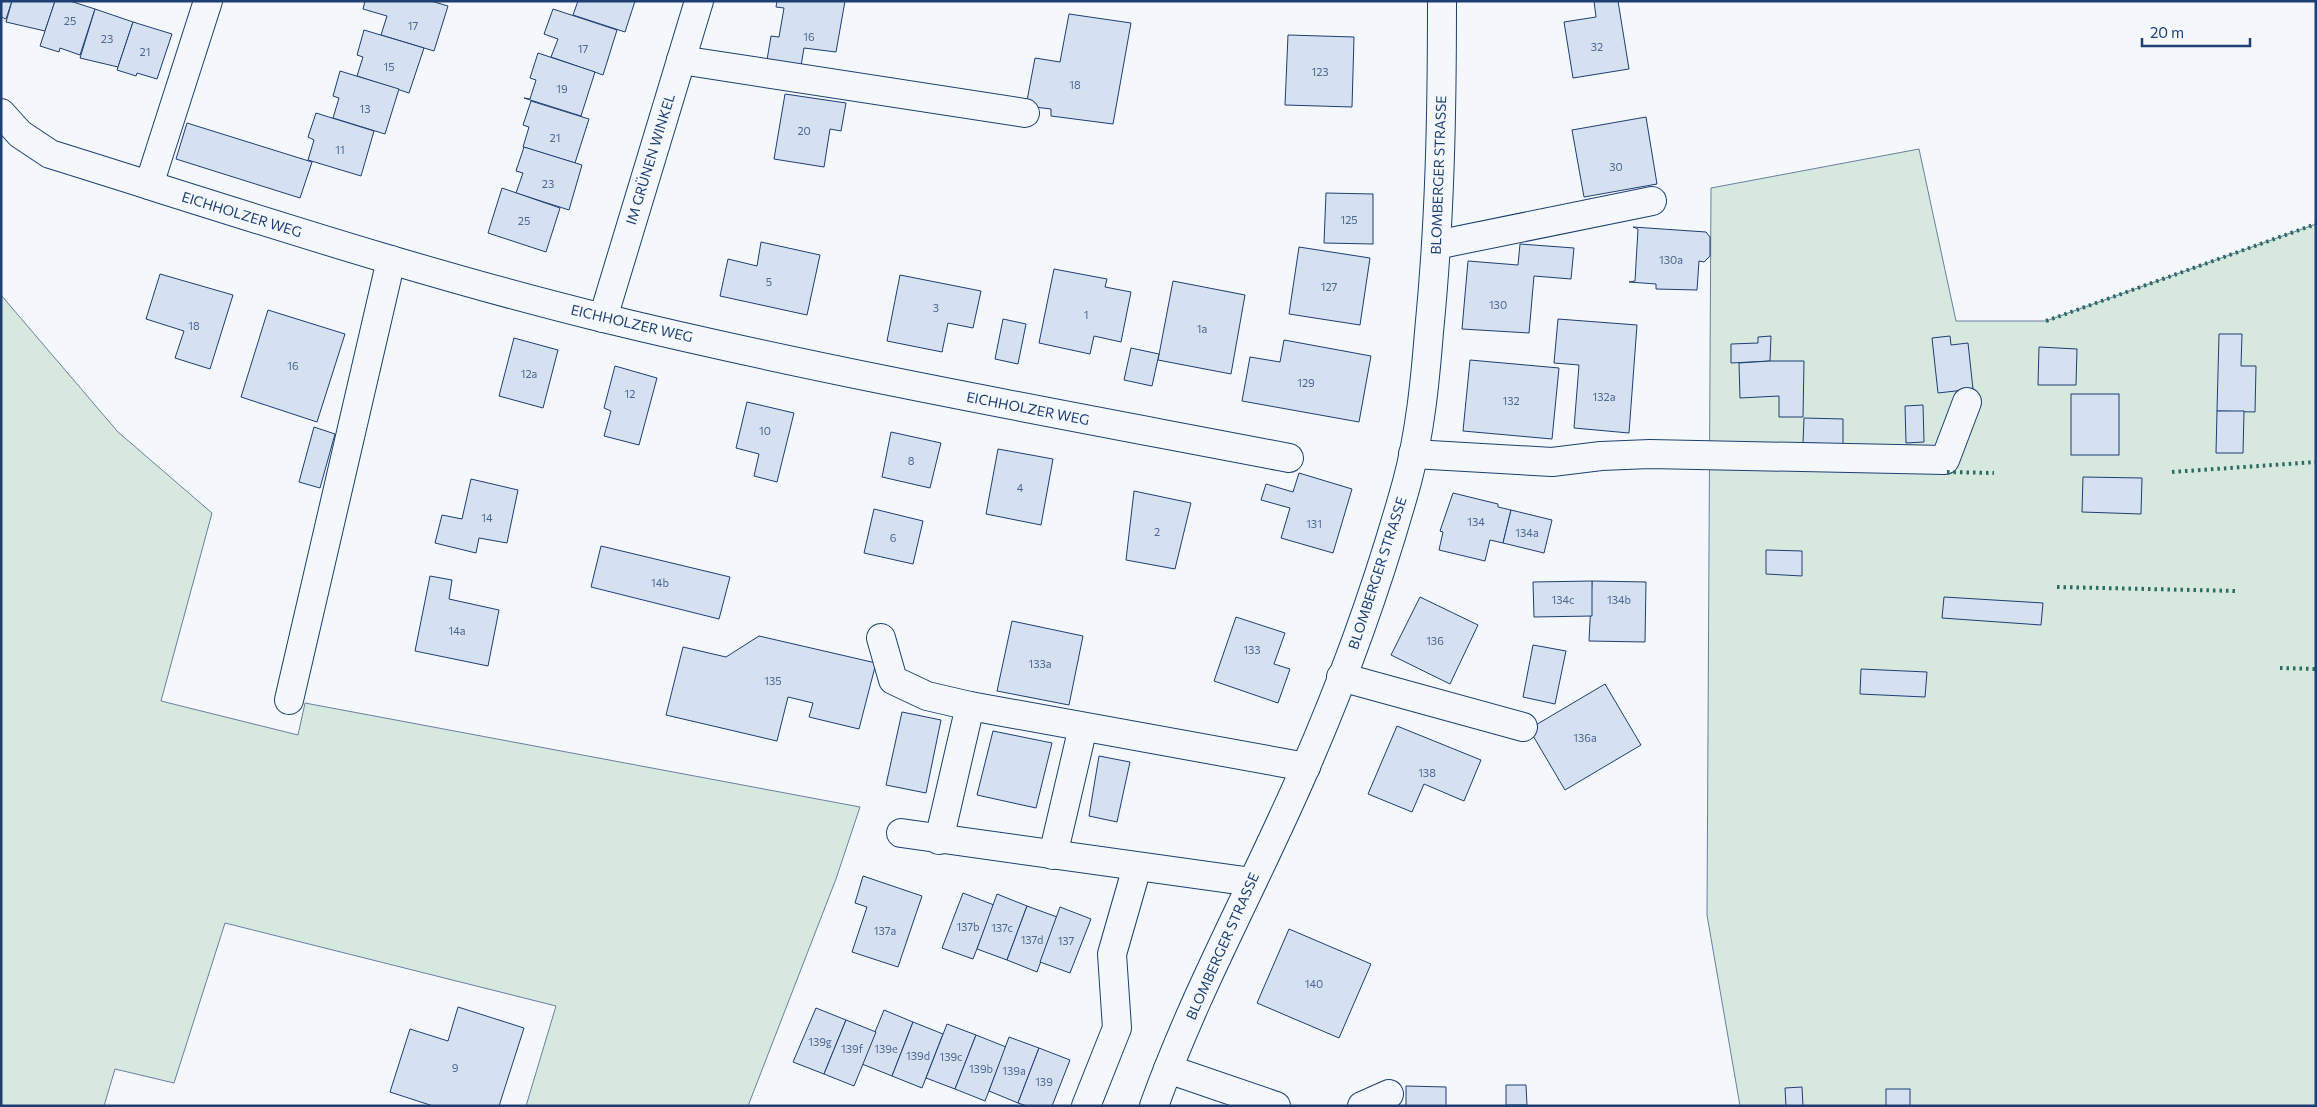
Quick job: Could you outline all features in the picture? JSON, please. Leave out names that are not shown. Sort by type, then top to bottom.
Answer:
[{"type":"street","points":[[149,185],[208,1]]},
{"type":"street","name":"IM GRÜNEN WINKEL","points":[[603,318],[699,1]]},
{"type":"street","name":"BLOMBERGER STRASSE","points":[[1154,1106],[1168,1069],[1306,767],[1366,614],[1407,480],[1425,376],[1436,245],[1442,91],[1442,1]]},
{"type":"street","points":[[681,60],[1025,113]]},
{"type":"street","name":"EICHHOLZER WEG","points":[[1,113],[20,134],[50,154],[391,260],[603,318],[916,387],[1289,458]]},
{"type":"street","points":[[1436,245],[1652,201]]},
{"type":"street","points":[[289,700],[391,260]]},
{"type":"street","points":[[1413,454],[1552,462],[1601,456],[1650,454],[1945,460],[1968,402]]},
{"type":"street","points":[[881,638],[892,680],[927,696],[970,706],[1306,767]]},
{"type":"street","points":[[1341,677],[1523,726]]},
{"type":"street","points":[[939,840],[970,706]]},
{"type":"street","points":[[1053,855],[1083,727]]},
{"type":"street","points":[[900,833],[939,840],[1252,882]]},
{"type":"street","points":[[1086,1106],[1117,1028],[1112,954],[1137,867]]},
{"type":"street","points":[[1168,1069],[1276,1106]]},
{"type":"street","points":[[1362,1106],[1389,1094]]},
{"type":"shaded area","points":[[1919,149],[1956,321],[2046,321],[2316,224],[2316,1106],[1740,1106],[1707,915],[1711,188]]},
{"type":"shaded area","points":[[1,295],[118,432],[212,513],[161,701],[298,735],[305,703],[860,807],[836,879],[748,1106],[526,1106],[556,1006],[225,923],[174,1083],[115,1069],[104,1106],[1,1106]]},
{"type":"building","points":[[1,1],[12,1],[6,19],[1,17]]},
{"type":"building","points":[[12,1],[55,1],[45,31],[6,22]]},
{"type":"building","points":[[55,1],[70,1],[95,9],[80,55],[60,48],[59,52],[40,46]]},
{"type":"building","points":[[365,1],[431,1],[448,6],[434,51],[381,35],[387,16],[363,9]]},
{"type":"building","points":[[578,1],[635,1],[625,32],[573,15]]},
{"type":"building","points":[[777,1],[845,1],[836,52],[804,48],[800,72],[766,66],[771,36],[779,37],[784,8],[776,7]]},
{"type":"building","points":[[1594,1],[1618,1],[1629,69],[1573,78],[1564,22],[1596,17]]},
{"type":"building","points":[[95,9],[133,22],[118,67],[80,58]]},
{"type":"building","points":[[553,9],[617,30],[603,75],[551,57],[558,39],[544,34]]},
{"type":"building","points":[[1069,14],[1131,23],[1113,124],[1051,116],[1051,109],[1026,106],[1035,58],[1060,62]]},
{"type":"building","points":[[133,22],[172,34],[157,79],[137,73],[136,76],[117,70]]},
{"type":"building","points":[[364,30],[424,48],[409,93],[357,76],[363,57],[357,55]]},
{"type":"building","points":[[1288,35],[1354,37],[1352,107],[1285,105]]},
{"type":"building","points":[[538,53],[595,72],[581,116],[524,98],[530,99],[536,80],[530,78]]},
{"type":"building","points":[[340,71],[399,89],[385,134],[333,118],[339,98],[333,96]]},
{"type":"building","points":[[785,94],[846,103],[841,131],[830,129],[824,167],[774,159]]},
{"type":"building","points":[[531,101],[589,119],[575,163],[523,147],[529,127],[523,125]]},
{"type":"building","points":[[316,113],[374,131],[361,176],[308,160],[314,140],[308,137]]},
{"type":"building","points":[[1646,117],[1657,184],[1584,197],[1572,130]]},
{"type":"building","points":[[187,123],[312,162],[300,198],[176,159]]},
{"type":"building","points":[[524,147],[582,165],[569,210],[516,193],[523,173],[516,171]]},
{"type":"building","points":[[502,188],[560,208],[546,252],[488,233]]},
{"type":"building","points":[[1326,193],[1373,194],[1373,244],[1324,243]]},
{"type":"building","points":[[1633,227],[1706,232],[1710,237],[1710,256],[1704,262],[1699,261],[1697,290],[1656,289],[1656,284],[1629,282],[1635,281],[1638,229]]},
{"type":"building","points":[[761,242],[820,255],[807,315],[720,296],[728,259],[757,266]]},
{"type":"building","points":[[1520,244],[1574,248],[1571,279],[1534,276],[1529,333],[1462,329],[1468,261],[1518,265]]},
{"type":"building","points":[[1299,247],[1370,258],[1360,325],[1289,314]]},
{"type":"building","points":[[1054,269],[1107,279],[1105,287],[1131,292],[1121,342],[1094,336],[1090,354],[1039,343]]},
{"type":"building","points":[[160,274],[233,295],[210,369],[175,358],[184,331],[146,319]]},
{"type":"building","points":[[900,275],[981,291],[973,328],[948,323],[942,352],[887,341]]},
{"type":"building","points":[[1173,281],[1245,295],[1231,374],[1158,360]]},
{"type":"building","points":[[268,310],[345,334],[317,422],[241,397]]},
{"type":"building","points":[[1003,319],[1026,324],[1018,364],[995,359]]},
{"type":"building","points":[[1558,319],[1637,325],[1629,433],[1574,428],[1579,365],[1554,363]]},
{"type":"building","points":[[2219,334],[2242,334],[2241,366],[2256,366],[2255,412],[2217,411]]},
{"type":"building","points":[[1771,336],[1770,361],[1731,363],[1731,344],[1758,343],[1758,337]]},
{"type":"building","points":[[1950,336],[1951,345],[1968,343],[1973,389],[1938,393],[1932,338]]},
{"type":"building","points":[[514,338],[558,350],[543,408],[499,396]]},
{"type":"building","points":[[1284,340],[1371,356],[1359,422],[1242,401],[1250,357],[1280,362]]},
{"type":"building","points":[[2039,347],[2077,349],[2076,385],[2038,385]]},
{"type":"building","points":[[1131,348],[1159,354],[1152,386],[1124,380]]},
{"type":"building","points":[[1470,360],[1559,368],[1552,439],[1463,431]]},
{"type":"building","points":[[1804,361],[1803,417],[1779,417],[1779,396],[1740,398],[1739,363]]},
{"type":"building","points":[[615,366],[657,378],[639,445],[604,436],[611,411],[604,408]]},
{"type":"building","points":[[2071,394],[2119,394],[2119,455],[2071,455]]},
{"type":"building","points":[[747,402],[794,413],[777,482],[754,476],[759,454],[736,448]]},
{"type":"building","points":[[1923,405],[1924,442],[1906,443],[1905,406]]},
{"type":"building","points":[[2217,411],[2244,411],[2243,453],[2216,453]]},
{"type":"building","points":[[1804,418],[1843,419],[1843,444],[1803,443]]},
{"type":"building","points":[[314,427],[335,434],[320,488],[299,482]]},
{"type":"building","points":[[891,432],[941,443],[930,488],[882,477]]},
{"type":"building","points":[[998,449],[1053,459],[1041,525],[986,514]]},
{"type":"building","points":[[1299,473],[1352,489],[1333,553],[1281,538],[1290,508],[1261,500],[1266,484],[1293,492]]},
{"type":"building","points":[[2083,477],[2142,478],[2141,514],[2082,512]]},
{"type":"building","points":[[471,479],[518,490],[507,543],[479,538],[476,553],[435,543],[442,515],[462,519]]},
{"type":"building","points":[[1134,491],[1191,503],[1175,569],[1126,560]]},
{"type":"building","points":[[1453,493],[1498,504],[1498,507],[1511,510],[1503,543],[1490,540],[1485,561],[1439,550],[1443,532],[1440,531]]},
{"type":"building","points":[[874,509],[923,521],[913,564],[864,553]]},
{"type":"building","points":[[1511,510],[1552,520],[1544,553],[1503,543]]},
{"type":"building","points":[[601,546],[730,577],[719,619],[591,587]]},
{"type":"building","points":[[1766,550],[1802,551],[1802,576],[1766,574]]},
{"type":"building","points":[[430,576],[452,580],[449,599],[499,610],[488,666],[415,651]]},
{"type":"building","points":[[1592,581],[1646,582],[1645,642],[1589,641]]},
{"type":"building","points":[[1592,581],[1592,616],[1534,617],[1533,582]]},
{"type":"building","points":[[1420,597],[1478,625],[1450,684],[1391,655]]},
{"type":"building","points":[[1944,597],[2043,603],[2041,625],[1942,618]]},
{"type":"building","points":[[1236,617],[1285,633],[1274,664],[1290,669],[1278,703],[1214,681]]},
{"type":"building","points":[[1012,621],[1083,636],[1069,705],[997,691]]},
{"type":"building","points":[[759,636],[876,663],[859,729],[809,717],[813,703],[788,697],[777,741],[666,715],[683,647],[726,657]]},
{"type":"building","points":[[1533,645],[1566,651],[1555,704],[1523,697]]},
{"type":"building","points":[[1861,669],[1927,672],[1925,697],[1860,694]]},
{"type":"building","points":[[1605,684],[1641,745],[1565,790],[1529,729]]},
{"type":"building","points":[[902,712],[941,720],[926,793],[886,785]]},
{"type":"building","points":[[1397,726],[1481,760],[1464,801],[1424,784],[1412,812],[1368,794]]},
{"type":"building","points":[[993,731],[1052,743],[1036,808],[977,795]]},
{"type":"building","points":[[1099,756],[1130,762],[1117,822],[1089,816]]},
{"type":"building","points":[[863,876],[922,896],[898,967],[852,952],[867,907],[855,903]]},
{"type":"building","points":[[963,893],[994,905],[973,959],[942,948]]},
{"type":"building","points":[[997,894],[1027,906],[1007,960],[977,949]]},
{"type":"building","points":[[1027,906],[1057,917],[1037,972],[1007,960]]},
{"type":"building","points":[[1060,907],[1091,919],[1070,973],[1040,962]]},
{"type":"building","points":[[1289,929],[1371,964],[1339,1038],[1257,1003]]},
{"type":"building","points":[[458,1007],[524,1028],[499,1106],[433,1106],[390,1092],[410,1029],[448,1041]]},
{"type":"building","points":[[816,1008],[846,1020],[824,1074],[793,1062]]},
{"type":"building","points":[[884,1010],[913,1022],[892,1076],[862,1064]]},
{"type":"building","points":[[846,1020],[876,1032],[854,1086],[824,1074]]},
{"type":"building","points":[[913,1022],[943,1034],[922,1088],[892,1076]]},
{"type":"building","points":[[947,1024],[976,1035],[955,1089],[926,1078]]},
{"type":"building","points":[[976,1035],[1006,1047],[985,1101],[955,1089]]},
{"type":"building","points":[[1009,1037],[1039,1048],[1018,1103],[989,1091]]},
{"type":"building","points":[[1039,1048],[1070,1060],[1052,1106],[1027,1106],[1018,1103]]},
{"type":"building","points":[[1506,1085],[1526,1085],[1527,1105],[1506,1105]]},
{"type":"building","points":[[1406,1086],[1446,1087],[1446,1106],[1406,1106]]},
{"type":"building","points":[[1802,1087],[1803,1106],[1786,1106],[1785,1088]]},
{"type":"building","points":[[1886,1089],[1910,1089],[1910,1106],[1886,1106]]},
{"type":"hedge","points":[[2046,321],[2316,224]]},
{"type":"hedge","points":[[2172,472],[2316,462]]},
{"type":"hedge","points":[[1947,472],[1994,473]]},
{"type":"hedge","points":[[2057,587],[2238,591]]},
{"type":"hedge","points":[[2280,668],[2316,669]]}]
